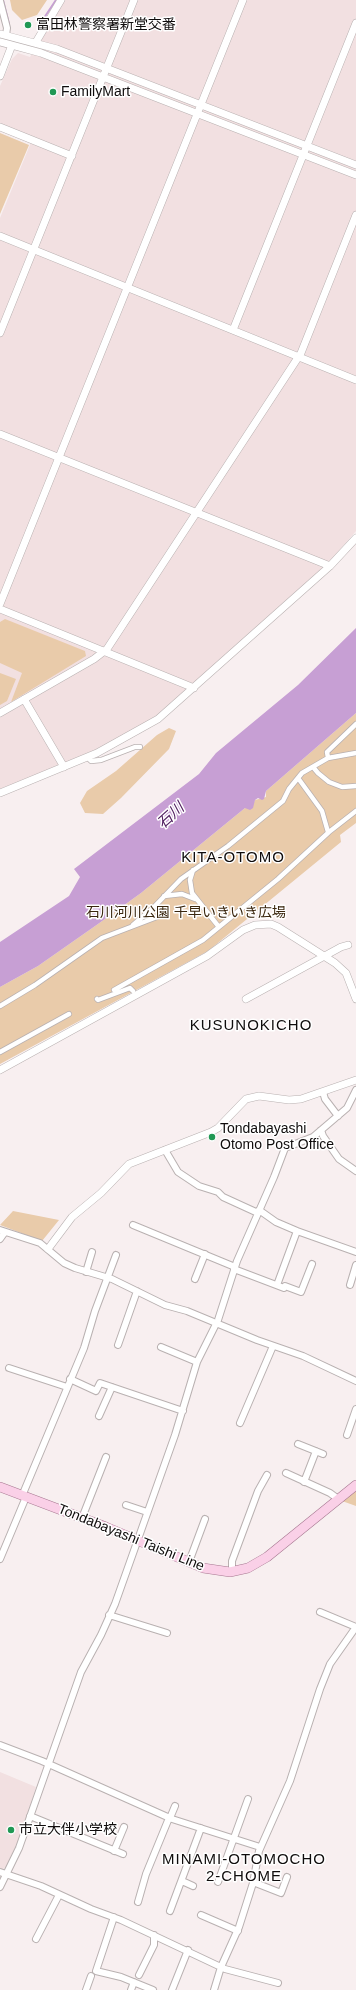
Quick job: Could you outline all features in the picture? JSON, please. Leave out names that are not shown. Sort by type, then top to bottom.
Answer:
[{"type":"main road","name":"Tondabayashi Taishi Line","points":[[0,1487],[138,1540],[210,1570],[232,1572],[248,1568],[267,1557],[356,1485]]},
{"type":"street","points":[[36,42],[61,0]]},
{"type":"street","points":[[0,333],[134,0]]},
{"type":"street","points":[[0,604],[243,0]]},
{"type":"street","points":[[0,1],[7,28],[3,35],[36,42],[107,68],[356,165]]},
{"type":"street","points":[[233,330],[356,23]]},
{"type":"street","points":[[0,42],[41,53],[356,175]]},
{"type":"street","points":[[0,76],[12,45]]},
{"type":"street","points":[[0,127],[72,156]]},
{"type":"street","points":[[0,713],[104,651],[197,513],[298,356],[356,215]]},
{"type":"street","points":[[0,236],[356,380]]},
{"type":"street","points":[[0,434],[330,566]]},
{"type":"street","points":[[0,793],[87,757],[147,726],[194,688],[330,566],[356,538]]},
{"type":"street","points":[[0,609],[194,688]]},
{"type":"street","points":[[24,699],[64,767]]},
{"type":"street","points":[[328,758],[327,752],[356,724]]},
{"type":"street","points":[[87,757],[91,761],[101,760],[135,747],[140,747]]},
{"type":"street","points":[[133,925],[181,879],[228,846],[283,800],[298,778],[328,758],[356,753]]},
{"type":"street","points":[[313,767],[329,782],[342,787],[356,786]]},
{"type":"street","points":[[298,778],[322,811],[328,832]]},
{"type":"street","points":[[114,990],[203,940],[278,879],[328,832],[356,811]]},
{"type":"street","points":[[193,870],[190,880],[192,893],[219,927]]},
{"type":"street","points":[[164,896],[182,894],[197,900]]},
{"type":"street","points":[[0,1006],[35,985],[102,938],[157,917]]},
{"type":"street","points":[[0,1070],[207,956],[249,927],[263,924],[278,927],[335,963],[346,973],[356,999]]},
{"type":"street","points":[[246,999],[324,956],[348,945]]},
{"type":"street","points":[[97,999],[98,1000],[130,988],[133,991]]},
{"type":"street","points":[[0,1052],[69,1014]]},
{"type":"street","points":[[48,1249],[72,1218],[101,1193],[129,1164],[211,1132],[250,1097],[259,1096],[292,1100],[323,1092],[356,1080]]},
{"type":"street","points":[[0,1887],[3,1873],[19,1848],[81,1672],[101,1635],[138,1540],[183,1411],[197,1362],[217,1322],[234,1268],[274,1177],[284,1148],[308,1140],[321,1130],[351,1103],[356,1090]]},
{"type":"street","points":[[323,1092],[325,1099],[338,1116]]},
{"type":"street","points":[[321,1130],[323,1136],[339,1159],[356,1171]]},
{"type":"street","points":[[165,1150],[178,1172],[199,1186],[218,1192],[223,1197],[297,1231],[356,1252]]},
{"type":"street","points":[[133,1225],[205,1254],[277,1286],[284,1288],[285,1286],[301,1292],[312,1264]]},
{"type":"street","points":[[0,1239],[3,1231],[33,1240],[48,1249],[64,1263],[86,1272],[108,1278],[165,1305],[217,1322],[273,1346],[303,1356],[356,1381]]},
{"type":"street","points":[[277,1286],[297,1231]]},
{"type":"street","points":[[86,1272],[92,1252]]},
{"type":"street","points":[[195,1279],[205,1254]]},
{"type":"street","points":[[0,1559],[70,1379],[84,1348],[95,1311],[116,1255]]},
{"type":"street","points":[[350,1285],[356,1265]]},
{"type":"street","points":[[118,1345],[137,1291]]},
{"type":"street","points":[[240,1423],[273,1346]]},
{"type":"street","points":[[161,1347],[197,1362]]},
{"type":"street","points":[[9,1368],[67,1387]]},
{"type":"street","points":[[70,1379],[96,1391],[100,1383],[183,1411]]},
{"type":"street","points":[[99,1416],[112,1387]]},
{"type":"street","points":[[346,1435],[354,1422],[356,1410]]},
{"type":"street","points":[[298,1444],[323,1454]]},
{"type":"street","points":[[304,1482],[316,1451]]},
{"type":"street","points":[[82,1518],[106,1457]]},
{"type":"street","points":[[286,1473],[330,1493],[338,1499]]},
{"type":"street","points":[[232,1572],[232,1561],[258,1491],[267,1475]]},
{"type":"street","points":[[126,1505],[147,1512]]},
{"type":"street","points":[[189,1562],[205,1519]]},
{"type":"street","points":[[214,1990],[221,1967],[238,1931],[253,1882],[260,1847],[271,1827],[290,1781],[329,1665],[340,1647],[356,1627],[320,1612]]},
{"type":"street","points":[[109,1615],[167,1633]]},
{"type":"street","points":[[0,1745],[48,1764],[170,1818],[260,1847]]},
{"type":"street","points":[[218,1882],[232,1838],[248,1799]]},
{"type":"street","points":[[138,1902],[146,1874],[175,1806]]},
{"type":"street","points":[[30,1816],[123,1854]]},
{"type":"street","points":[[114,1851],[124,1827]]},
{"type":"street","points":[[170,1911],[201,1828]]},
{"type":"street","points":[[3,1873],[114,1917],[188,1950],[221,1967],[278,1984]]},
{"type":"street","points":[[281,1892],[286,1877]]},
{"type":"street","points":[[182,1881],[193,1886]]},
{"type":"street","points":[[253,1882],[288,1895]]},
{"type":"street","points":[[36,1939],[60,1895]]},
{"type":"street","points":[[201,1915],[238,1931]]},
{"type":"street","points":[[114,1917],[96,1971],[134,1982],[153,1990]]},
{"type":"street","points":[[139,1975],[154,1945],[154,1935]]},
{"type":"street","points":[[172,1990],[188,1950]]},
{"type":"street","points":[[136,1964],[143,1967]]},
{"type":"street","points":[[86,1990],[91,1976]]},
{"type":"street","points":[[131,1990],[134,1982]]},
{"type":"shaded area","points":[[65,0],[356,0],[356,531],[329,562],[157,716],[99,750],[0,789],[0,218],[32,140],[0,126],[0,86],[12,59],[18,53],[30,57]]},
{"type":"shaded area","name":"市立大伴小学校","points":[[0,1772],[36,1787],[17,1847],[8,1865],[3,1869],[0,1869]]},
{"type":"green space","points":[[10,0],[47,0],[37,15],[22,20],[12,10]]},
{"type":"green space","points":[[0,133],[29,145],[0,214]]},
{"type":"green space","points":[[5,619],[85,651],[86,656],[11,702],[22,673],[0,663],[0,622]]},
{"type":"green space","points":[[0,673],[16,679],[7,701],[0,705]]},
{"type":"green space","name":"石川河川公園 千早いきいき広場","points":[[356,713],[356,823],[340,835],[341,842],[208,951],[0,1064],[0,987],[38,966],[98,924],[141,893],[245,808],[253,804],[255,800],[266,797],[266,791]]},
{"type":"green space","points":[[169,728],[176,731],[169,749],[121,798],[103,814],[85,813],[80,803],[87,791],[116,771],[157,735]]},
{"type":"green space","points":[[13,1211],[59,1220],[42,1241],[0,1225]]},
{"type":"green space","points":[[356,1489],[356,1506],[342,1501]]},
{"type":"water","name":"石川","points":[[356,628],[356,713],[266,791],[264,799],[262,800],[258,798],[255,800],[253,808],[250,810],[245,808],[141,893],[98,924],[38,966],[0,987],[0,942],[69,896],[80,877],[74,869],[199,774],[216,753],[298,685]]},
{"type":"waterway","points":[[3,0],[9,24]]},
{"type":"waterway","points":[[38,27],[56,0]]},
{"type":"place","name":"富田林警察署新堂交番","points":[[28,25]]},
{"type":"place","name":"FamilyMart","points":[[53,92]]},
{"type":"place","name":"Tondabayashi Otomo Post Office","points":[[212,1137]]},
{"type":"place","name":"市立大伴小学校","points":[[11,1830]]},
{"type":"district","name":"KITA-OTOMO","points":[[233,858]]},
{"type":"district","name":"KUSUNOKICHO","points":[[251,1026]]},
{"type":"district","name":"MINAMI-OTOMOCHO 2-CHOME","points":[[244,1868]]}]
